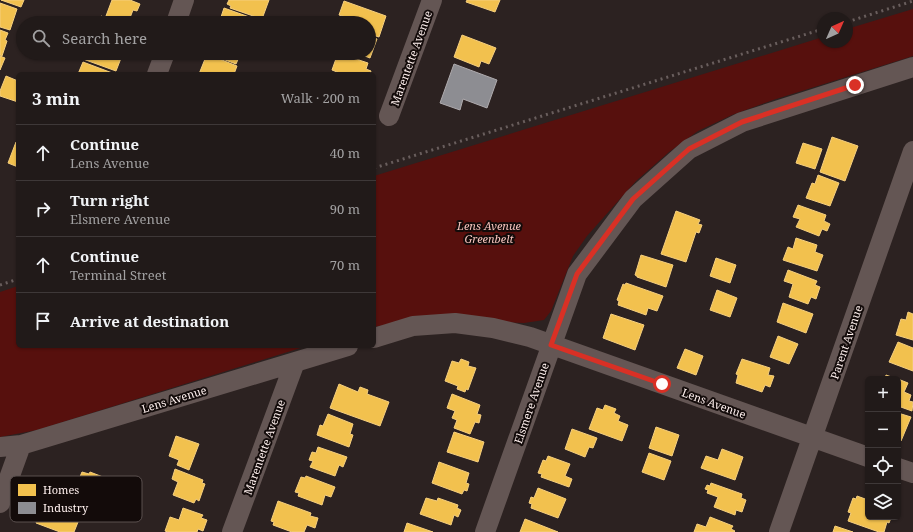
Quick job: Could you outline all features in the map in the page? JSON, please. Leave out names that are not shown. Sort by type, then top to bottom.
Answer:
[{"type":"street","points":[[178,16],[184,0]]},
{"type":"street","name":"Marentette Avenue","points":[[389,116],[432,0]]},
{"type":"street","points":[[158,72],[162,60]]},
{"type":"street","name":"Elsmere Avenue","points":[[485,532],[577,274],[633,199],[689,149],[742,122],[913,67]]},
{"type":"street","name":"Parent Avenue","points":[[779,532],[913,151]]},
{"type":"street","name":"Lens Avenue","points":[[376,337],[413,326],[455,323],[493,328],[530,337],[865,456]]},
{"type":"street","name":"Lens Avenue","points":[[0,447],[21,445],[341,348]]},
{"type":"street","name":"Marentette Avenue","points":[[232,532],[295,362]]},
{"type":"street","points":[[0,503],[21,445]]},
{"type":"street","points":[[901,469],[913,473]]},
{"type":"green space","name":"Lens Avenue Greenbelt","points":[[913,9],[913,56],[773,100],[732,115],[698,131],[669,152],[636,181],[587,236],[573,256],[551,311],[544,320],[524,323],[438,315],[376,327],[376,175],[817,39],[817,48],[853,48],[853,27]]},
{"type":"green space","points":[[16,287],[16,348],[301,348],[37,430],[0,437],[0,292]]},
{"type":"building: Homes","points":[[1,0],[24,0],[21,7]]},
{"type":"building: Homes","points":[[112,0],[130,0],[140,4],[137,11],[133,10],[131,16],[106,16]]},
{"type":"building: Homes","points":[[229,0],[269,0],[263,16],[253,16],[230,8],[231,6],[227,4]]},
{"type":"building: Homes","points":[[467,0],[500,0],[495,12],[466,2]]},
{"type":"building: Homes","points":[[344,1],[386,16],[379,37],[376,36],[376,16],[339,15]]},
{"type":"building: Homes","points":[[0,3],[17,9],[10,30],[0,27]]},
{"type":"building: Homes","points":[[224,8],[247,16],[221,16]]},
{"type":"building: Homes","points":[[0,30],[8,33],[2,56],[0,55]]},
{"type":"building: Homes","points":[[462,35],[496,48],[489,64],[481,61],[479,67],[454,57]]},
{"type":"building: Homes","points":[[0,56],[5,58],[0,70]]},
{"type":"building: Homes","points":[[86,60],[120,60],[116,71]]},
{"type":"building: Homes","points":[[205,60],[222,60],[237,66],[235,72],[200,72]]},
{"type":"building: Homes","points":[[225,60],[238,60],[236,64]]},
{"type":"building: Homes","points":[[336,60],[359,60],[368,63],[366,69],[371,71],[337,72],[332,70]]},
{"type":"building: Homes","points":[[83,62],[110,72],[79,72]]},
{"type":"building: Homes","points":[[6,76],[16,80],[16,101],[0,96],[0,91]]},
{"type":"building: Homes","points":[[832,137],[858,146],[845,181],[820,172]]},
{"type":"building: Homes","points":[[16,142],[16,166],[8,163]]},
{"type":"building: Homes","points":[[803,143],[822,149],[815,169],[796,163]]},
{"type":"building: Homes","points":[[818,175],[839,183],[830,206],[806,198],[812,183],[815,184]]},
{"type":"building: Homes","points":[[798,205],[826,215],[824,221],[830,224],[827,231],[822,229],[819,236],[796,227],[800,219],[793,217]]},
{"type":"building: Homes","points":[[676,211],[700,220],[698,224],[702,225],[699,233],[696,232],[686,262],[661,254]]},
{"type":"building: Homes","points":[[796,238],[817,245],[815,252],[823,255],[817,271],[783,260],[788,247],[793,249]]},
{"type":"building: Homes","points":[[641,255],[673,265],[666,287],[635,275]]},
{"type":"building: Homes","points":[[716,258],[736,265],[730,283],[710,276]]},
{"type":"building: Homes","points":[[788,270],[817,281],[815,285],[820,287],[816,299],[811,297],[808,304],[789,297],[793,284],[784,281]]},
{"type":"building: Homes","points":[[626,283],[663,296],[657,311],[648,308],[646,315],[618,305],[619,301],[617,300],[623,284],[625,285]]},
{"type":"building: Homes","points":[[717,290],[737,298],[730,317],[710,310]]},
{"type":"building: Homes","points":[[783,303],[813,314],[806,333],[777,322]]},
{"type":"building: Homes","points":[[908,312],[913,314],[913,340],[896,335],[901,319],[906,320]]},
{"type":"building: Homes","points":[[611,314],[644,325],[635,350],[603,338]]},
{"type":"building: Homes","points":[[778,336],[798,344],[789,364],[770,357]]},
{"type":"building: Homes","points":[[898,342],[913,348],[913,371],[889,362]]},
{"type":"building: Homes","points":[[685,349],[703,356],[696,375],[677,368]]},
{"type":"building: Homes","points":[[461,359],[469,362],[468,366],[476,368],[468,390],[466,389],[465,392],[457,389],[458,386],[445,381],[452,361],[459,363]]},
{"type":"building: Homes","points":[[742,359],[770,368],[768,375],[774,376],[770,387],[765,385],[762,392],[736,383],[738,375],[736,374]]},
{"type":"building: Homes","points":[[901,380],[908,383],[904,392],[911,395],[909,401],[913,402],[912,411],[901,407]]},
{"type":"building: Homes","points":[[339,384],[358,392],[360,387],[368,390],[367,394],[389,402],[380,426],[330,408]]},
{"type":"building: Homes","points":[[452,394],[480,405],[477,414],[481,415],[479,423],[475,422],[470,434],[454,428],[457,420],[452,418],[455,411],[447,408]]},
{"type":"building: Homes","points":[[605,405],[616,409],[614,413],[620,416],[618,421],[628,425],[622,441],[589,429],[597,408],[603,410]]},
{"type":"building: Homes","points":[[328,414],[353,424],[350,434],[353,435],[349,447],[317,435],[320,425],[323,426]]},
{"type":"building: Homes","points":[[901,414],[911,417],[901,441]]},
{"type":"building: Homes","points":[[656,427],[679,435],[672,456],[649,448]]},
{"type":"building: Homes","points":[[572,429],[597,438],[593,448],[589,447],[585,457],[565,449]]},
{"type":"building: Homes","points":[[454,432],[484,442],[478,462],[447,452]]},
{"type":"building: Homes","points":[[176,436],[199,444],[189,470],[177,465],[179,460],[169,456]]},
{"type":"building: Homes","points":[[318,447],[347,457],[343,467],[339,465],[335,476],[310,467],[313,461],[309,460],[312,452],[316,453]]},
{"type":"building: Homes","points":[[722,449],[743,457],[735,480],[701,468],[706,456],[718,460]]},
{"type":"building: Homes","points":[[649,453],[671,461],[664,480],[642,472]]},
{"type":"building: Homes","points":[[548,456],[570,464],[565,476],[572,479],[569,487],[541,477],[542,474],[538,473],[543,460],[546,461]]},
{"type":"building: Homes","points":[[439,462],[469,473],[466,483],[469,484],[467,491],[464,490],[462,494],[432,483]]},
{"type":"building: Homes","points":[[175,469],[203,480],[202,483],[205,484],[199,501],[196,499],[194,503],[173,495],[178,482],[172,479]]},
{"type":"building: Homes","points":[[82,472],[89,474],[90,472],[100,476],[80,476]]},
{"type":"building: Homes","points":[[306,476],[335,487],[331,497],[325,495],[322,505],[298,496],[299,493],[295,492],[301,477],[305,478]]},
{"type":"building: Homes","points":[[711,483],[742,494],[741,498],[746,500],[742,512],[736,510],[735,515],[714,507],[718,497],[707,493],[708,490],[705,489],[707,485],[710,486]]},
{"type":"building: Homes","points":[[538,488],[566,499],[558,518],[531,508],[532,504],[529,503],[531,497],[534,498]]},
{"type":"building: Homes","points":[[857,496],[865,499],[865,520],[890,520],[889,523],[887,522],[884,532],[879,532],[848,521],[851,513],[848,512],[853,498],[856,499]]},
{"type":"building: Homes","points":[[426,498],[437,501],[438,498],[458,505],[457,508],[461,510],[458,517],[454,515],[451,525],[420,514]]},
{"type":"building: Homes","points":[[278,501],[311,513],[310,516],[318,518],[315,528],[307,525],[304,532],[292,532],[273,525],[274,522],[271,521]]},
{"type":"building: Homes","points":[[183,508],[203,515],[201,518],[207,520],[203,531],[198,529],[197,532],[165,531],[170,517],[179,520]]},
{"type":"building: Homes","points":[[710,517],[733,526],[731,529],[735,531],[694,532],[697,524],[706,527]]},
{"type":"building: Homes","points":[[525,519],[558,532],[520,532]]},
{"type":"building: Homes","points":[[78,522],[74,532],[60,532],[36,523]]},
{"type":"building: Homes","points":[[407,523],[433,532],[404,532]]},
{"type":"building: Homes","points":[[835,526],[853,532],[833,532]]},
{"type":"building: Industry","points":[[454,64],[497,80],[487,108],[463,99],[460,110],[440,103]]},
{"type":"railway","points":[[853,20],[913,1]]},
{"type":"railway","points":[[376,167],[817,31]]},
{"type":"railway","points":[[0,285],[16,280]]},
{"type":"route","points":[[662,384],[551,345],[577,274],[633,199],[689,149],[742,122],[855,85]]}]
